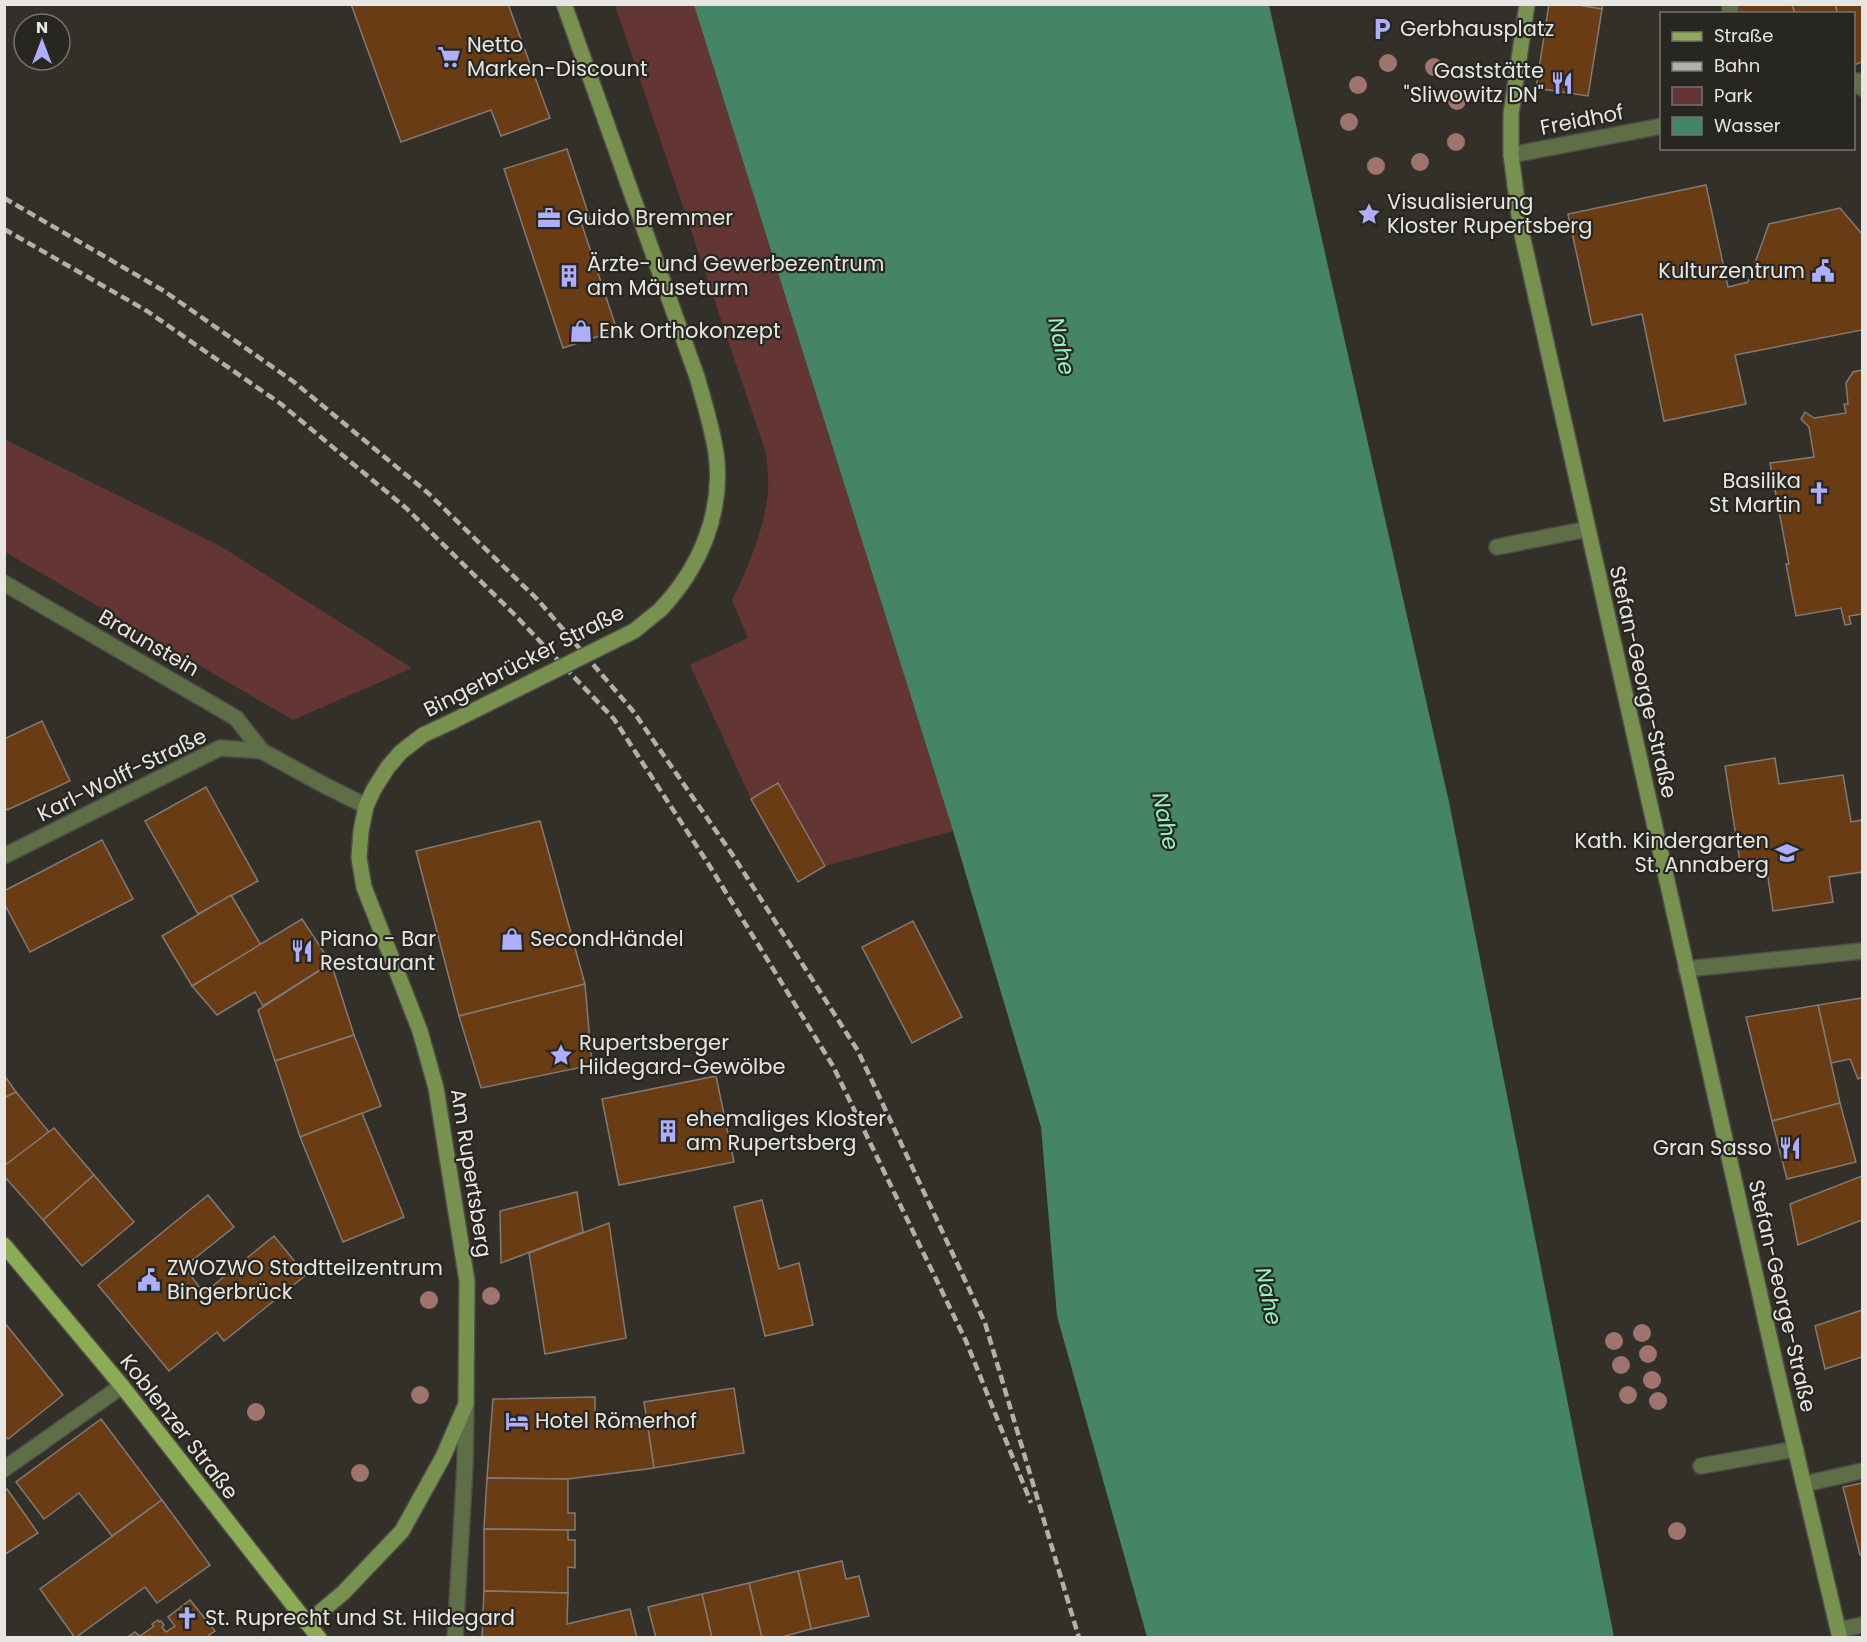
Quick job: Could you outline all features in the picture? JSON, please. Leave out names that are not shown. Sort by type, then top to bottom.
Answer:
[{"type":"main road","name":"Bingerbrücker Straße","points":[[366,806],[388,767],[401,752],[423,735],[634,631],[660,610],[684,582],[708,535],[716,491],[716,455],[710,424],[697,377],[564,4]]},
{"type":"main road","name":"Stefan-George-Straße","points":[[1527,4],[1511,114],[1511,155],[1523,238],[1686,969],[1840,1634]]},
{"type":"main road","name":"Am Rupertsberg","points":[[307,1623],[343,1593],[402,1531],[443,1457],[466,1404],[467,1281],[455,1199],[436,1088],[420,1031],[364,887],[359,858],[366,806]]},
{"type":"main road","name":"Koblenzer Straße","points":[[4,1245],[122,1386],[319,1638]]},
{"type":"street","name":"Freidhof","points":[[1511,155],[1657,127]]},
{"type":"street","points":[[1497,548],[1588,529]]},
{"type":"street","name":"Braunstein","points":[[4,583],[236,718],[262,751]]},
{"type":"street","name":"Karl-Wolff-Straße","points":[[4,856],[220,748],[262,751]]},
{"type":"street","points":[[262,751],[366,806]]},
{"type":"street","points":[[1686,969],[1863,951]]},
{"type":"street","points":[[4,1469],[122,1386]]},
{"type":"street","points":[[455,1638],[465,1466],[466,1404]]},
{"type":"street","points":[[1701,1466],[1796,1449]]},
{"type":"street","points":[[1804,1484],[1863,1471]]},
{"type":"street","points":[[1840,1634],[1863,1625]]},
{"type":"green space","points":[[615,5],[694,5],[953,831],[825,866],[778,783],[751,799],[690,665],[748,638],[732,600],[750,561],[763,520],[768,487],[766,453]]},
{"type":"green space","points":[[4,439],[222,547],[412,668],[293,720],[5,552]]},
{"type":"water","name":"Nahe","points":[[694,5],[1269,5],[1449,802],[1614,1637],[1147,1637],[1057,1316],[1041,1127],[953,831]]},
{"type":"building","name":"Netto Marken-Discount","points":[[351,4],[508,4],[550,118],[501,136],[491,110],[401,142]]},
{"type":"building","points":[[1549,4],[1573,4],[1602,9],[1588,96],[1536,88]]},
{"type":"building","points":[[1573,4],[1603,4],[1602,9]]},
{"type":"building","points":[[1737,4],[1792,4],[1794,12],[1737,12]]},
{"type":"building","points":[[1792,4],[1835,4],[1837,12],[1794,12]]},
{"type":"building","points":[[1835,4],[1862,4],[1862,62],[1855,65],[1855,12],[1837,12]]},
{"type":"building","name":"Ärzte- und Gewerbezentrum am Mäuseturm","points":[[567,149],[590,219],[581,222],[617,330],[563,348],[504,169]]},
{"type":"building","points":[[1706,185],[1728,287],[1748,282],[1769,224],[1840,208],[1862,234],[1862,330],[1735,355],[1746,404],[1664,421],[1642,314],[1592,325],[1568,214]]},
{"type":"building","name":"Basilika St Martin","points":[[1862,370],[1862,614],[1849,616],[1851,624],[1845,625],[1841,608],[1796,616],[1786,564],[1789,564],[1770,463],[1814,457],[1809,427],[1801,419],[1805,412],[1814,418],[1846,413],[1844,404],[1848,404],[1846,383],[1853,372]]},
{"type":"building","points":[[42,721],[70,781],[7,810],[4,805],[4,739]]},
{"type":"building","points":[[1775,758],[1779,784],[1843,775],[1851,822],[1862,820],[1862,872],[1829,877],[1833,902],[1773,911],[1765,858],[1740,862],[1725,766]]},
{"type":"building","points":[[778,783],[825,866],[798,882],[751,799]]},
{"type":"building","points":[[206,787],[258,881],[198,914],[145,821]]},
{"type":"building","points":[[540,821],[585,984],[459,1016],[416,851]]},
{"type":"building","points":[[102,840],[133,899],[30,952],[4,903],[4,891]]},
{"type":"building","points":[[231,895],[261,945],[192,986],[162,936]]},
{"type":"building","points":[[302,919],[331,963],[263,1006],[255,992],[217,1015],[192,986]]},
{"type":"building","points":[[913,921],[962,1017],[912,1043],[862,947]]},
{"type":"building","points":[[331,963],[354,1035],[275,1061],[258,1010]]},
{"type":"building","points":[[585,984],[592,1065],[481,1088],[459,1016]]},
{"type":"building","points":[[1862,998],[1862,1077],[1858,1079],[1850,1059],[1831,1063],[1818,1005]]},
{"type":"building","points":[[1818,1005],[1840,1103],[1772,1121],[1746,1017]]},
{"type":"building","points":[[354,1035],[381,1106],[300,1137],[275,1061]]},
{"type":"building","points":[[4,1075],[16,1092],[4,1098]]},
{"type":"building","name":"ehemaliges Kloster am Rupertsberg","points":[[716,1076],[734,1162],[619,1185],[602,1099]]},
{"type":"building","points":[[16,1092],[49,1132],[4,1166],[4,1098]]},
{"type":"building","points":[[1840,1103],[1856,1162],[1787,1179],[1772,1121]]},
{"type":"building","points":[[362,1113],[404,1217],[343,1242],[300,1137]]},
{"type":"building","points":[[54,1128],[94,1175],[43,1220],[4,1176],[4,1166]]},
{"type":"building","points":[[94,1175],[134,1222],[82,1266],[43,1220]]},
{"type":"building","points":[[1862,1176],[1862,1220],[1798,1245],[1790,1204]]},
{"type":"building","points":[[577,1192],[583,1232],[501,1263],[500,1211]]},
{"type":"building","name":"ZWOZWO Stadtteilzentrum Bingerbrück","points":[[208,1195],[234,1227],[184,1267],[204,1293],[274,1236],[306,1275],[224,1341],[217,1332],[169,1371],[98,1285]]},
{"type":"building","points":[[762,1200],[779,1269],[799,1263],[813,1325],[765,1336],[734,1207]]},
{"type":"building","points":[[609,1223],[626,1338],[545,1354],[529,1253]]},
{"type":"building","points":[[1862,1310],[1862,1357],[1825,1369],[1815,1326]]},
{"type":"building","points":[[4,1322],[63,1395],[8,1439],[4,1435]]},
{"type":"building","points":[[734,1388],[744,1453],[654,1468],[644,1402]]},
{"type":"building","points":[[595,1397],[595,1427],[647,1422],[654,1468],[568,1479],[487,1478],[493,1399]]},
{"type":"building","points":[[101,1419],[162,1500],[112,1536],[79,1493],[44,1519],[16,1482]]},
{"type":"building","points":[[487,1478],[568,1479],[568,1513],[575,1513],[575,1530],[484,1529]]},
{"type":"building","points":[[1862,1483],[1862,1554],[1860,1555],[1843,1487]]},
{"type":"building","points":[[7,1489],[38,1533],[4,1555],[4,1491]]},
{"type":"building","points":[[162,1500],[210,1565],[157,1603],[145,1587],[75,1638],[40,1589]]},
{"type":"building","points":[[484,1529],[568,1530],[568,1540],[575,1540],[575,1568],[568,1567],[568,1593],[484,1591]]},
{"type":"building","points":[[842,1561],[846,1579],[859,1576],[869,1616],[811,1629],[798,1571]]},
{"type":"building","points":[[798,1571],[811,1629],[778,1638],[762,1638],[749,1583]]},
{"type":"building","points":[[749,1583],[762,1638],[712,1638],[702,1594]]},
{"type":"building","points":[[484,1591],[568,1593],[567,1624],[630,1609],[637,1638],[482,1638]]},
{"type":"building","points":[[702,1594],[712,1638],[656,1638],[648,1607]]},
{"type":"building","name":"St. Ruprecht und St. Hildegard","points":[[190,1600],[215,1631],[209,1635],[211,1638],[129,1636],[135,1632],[140,1636],[154,1626],[152,1624],[158,1620],[164,1625],[162,1627],[166,1632],[175,1626],[168,1617]]},
{"type":"railway","points":[[4,198],[164,291],[294,382],[428,493],[538,600],[633,711],[732,854],[858,1051],[985,1323],[1079,1638]]},
{"type":"railway","points":[[4,229],[147,311],[281,404],[406,508],[514,614],[614,719],[709,865],[833,1066],[966,1341],[1031,1503]]},
{"type":"place","name":"Gerbhausplatz","points":[[1382,29]]},
{"type":"place","name":"Netto Marken-Discount","points":[[449,57]]},
{"type":"place","name":"Gaststätte \"Sliwowitz DN\"","points":[[1562,83]]},
{"type":"place","name":"Visualisierung Kloster Rupertsberg","points":[[1369,214]]},
{"type":"place","name":"Guido Bremmer","points":[[549,218]]},
{"type":"place","name":"Kulturzentrum","points":[[1823,271]]},
{"type":"place","name":"Ärzte- und Gewerbezentrum am Mäuseturm","points":[[569,276]]},
{"type":"place","name":"Enk Orthokonzept","points":[[581,331]]},
{"type":"place","name":"Basilika St Martin","points":[[1819,493]]},
{"type":"place","name":"Kath. Kindergarten St. Annaberg","points":[[1787,853]]},
{"type":"place","name":"SecondHändel","points":[[512,939]]},
{"type":"place","name":"Piano - Bar Restaurant","points":[[302,951]]},
{"type":"place","name":"Rupertsberger Hildegard-Gewölbe","points":[[561,1055]]},
{"type":"place","name":"ehemaliges Kloster am Rupertsberg","points":[[668,1131]]},
{"type":"place","name":"Gran Sasso","points":[[1790,1148]]},
{"type":"place","name":"ZWOZWO Stadtteilzentrum Bingerbrück","points":[[149,1280]]},
{"type":"place","name":"Hotel Römerhof","points":[[517,1421]]},
{"type":"place","name":"St. Ruprecht und St. Hildegard","points":[[187,1618]]}]
